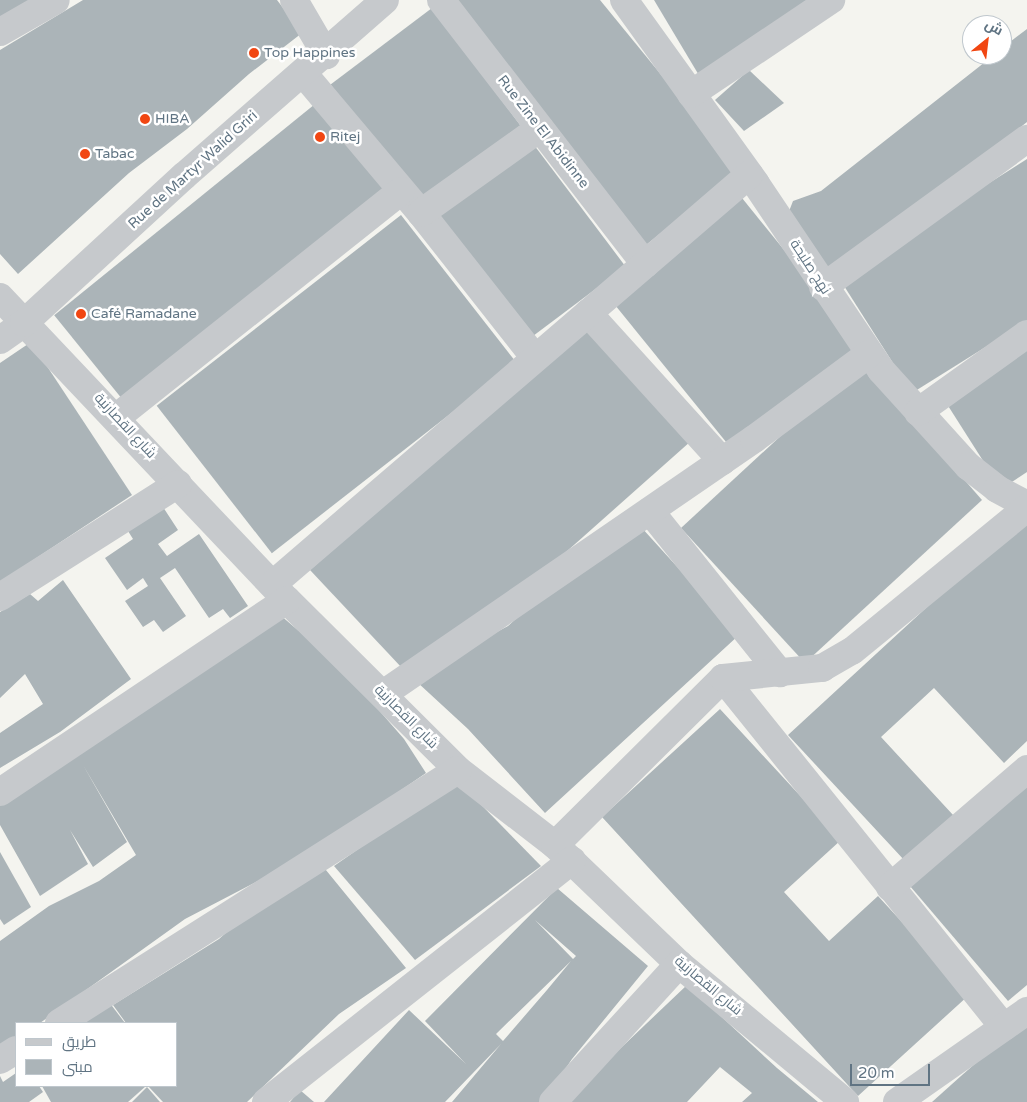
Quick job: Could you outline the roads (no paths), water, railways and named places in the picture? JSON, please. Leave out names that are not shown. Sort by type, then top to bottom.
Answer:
[{"type":"street","points":[[0,32],[56,0]]},
{"type":"street","points":[[294,0],[326,55]]},
{"type":"street","name":"Rue de Martyr Walid Griri","points":[[0,340],[24,323],[184,176],[303,72],[326,55],[385,0]]},
{"type":"street","name":"Rue Zine El Abidinne","points":[[441,0],[645,264]]},
{"type":"street","points":[[691,94],[831,0]]},
{"type":"street","name":"نهج صليحة","points":[[628,2],[749,175],[822,287],[869,354],[918,412],[982,478],[1027,506]]},
{"type":"street","points":[[303,72],[401,191],[422,213],[535,358]]},
{"type":"street","points":[[422,213],[540,128]]},
{"type":"street","points":[[822,287],[1027,139]]},
{"type":"street","points":[[0,792],[280,592],[535,358],[749,175]]},
{"type":"street","points":[[117,417],[401,191]]},
{"type":"street","name":"شارع القصارنية","points":[[0,297],[117,417],[280,592],[458,770],[564,853],[679,964],[841,1101]]},
{"type":"street","points":[[588,313],[722,460]]},
{"type":"street","points":[[918,412],[1027,334]]},
{"type":"street","points":[[383,694],[650,511],[869,354]]},
{"type":"street","points":[[0,597],[178,484]]},
{"type":"street","points":[[266,1102],[564,853],[723,678],[822,668],[852,651],[1027,506]]},
{"type":"street","points":[[650,511],[780,673]]},
{"type":"street","points":[[723,678],[1004,1027]]},
{"type":"street","points":[[890,887],[1027,769]]},
{"type":"street","points":[[60,1022],[458,770]]},
{"type":"street","points":[[553,1102],[679,964]]},
{"type":"street","points":[[897,1102],[1027,1011]]},
{"type":"street","points":[[0,1060],[15,1051]]},
{"type":"place","name":"Top Happines","points":[[254,53]]},
{"type":"place","name":"HIBA","points":[[145,119]]},
{"type":"place","name":"Ritej","points":[[320,137]]},
{"type":"place","name":"Tabac","points":[[85,154]]},
{"type":"place","name":"Café Ramadane","points":[[81,314]]}]
